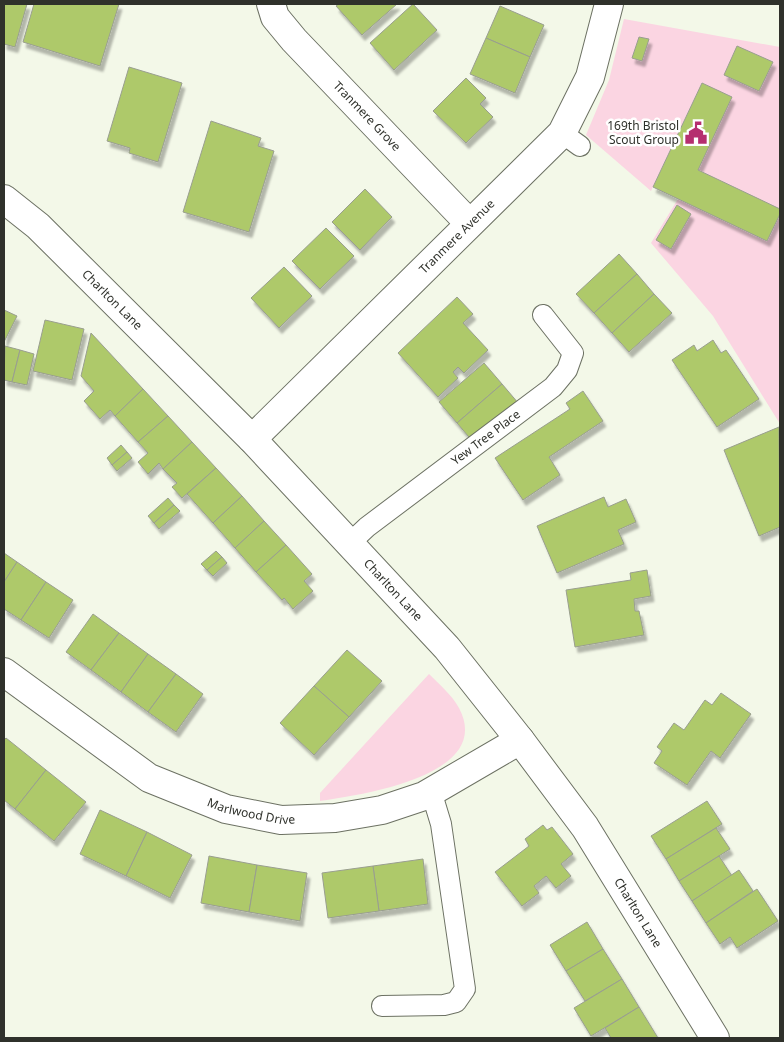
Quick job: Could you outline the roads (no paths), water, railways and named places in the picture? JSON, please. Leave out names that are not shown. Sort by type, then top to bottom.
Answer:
[{"type":"street","name":"Tranmere Grove","points":[[271,4],[275,17],[294,40],[470,223]]},
{"type":"street","name":"Tranmere Avenue","points":[[252,439],[470,223],[571,139],[609,4]]},
{"type":"street","name":"Charlton Lane","points":[[4,199],[38,226],[252,439],[447,648],[520,740],[585,827],[715,1038]]},
{"type":"street","name":"Marlwood Drive","points":[[4,672],[150,778],[226,809],[282,820],[335,818],[382,810],[431,791],[520,740]]},
{"type":"lane","name":"Yew Tree Place","points":[[350,543],[367,526],[546,392],[567,370],[574,353],[543,315]]},
{"type":"lane","points":[[382,1006],[444,1005],[456,1002],[462,997],[465,990],[441,824],[431,791]]},
{"type":"place","name":"169th Bristol Scout Group","points":[[696,133]]}]
